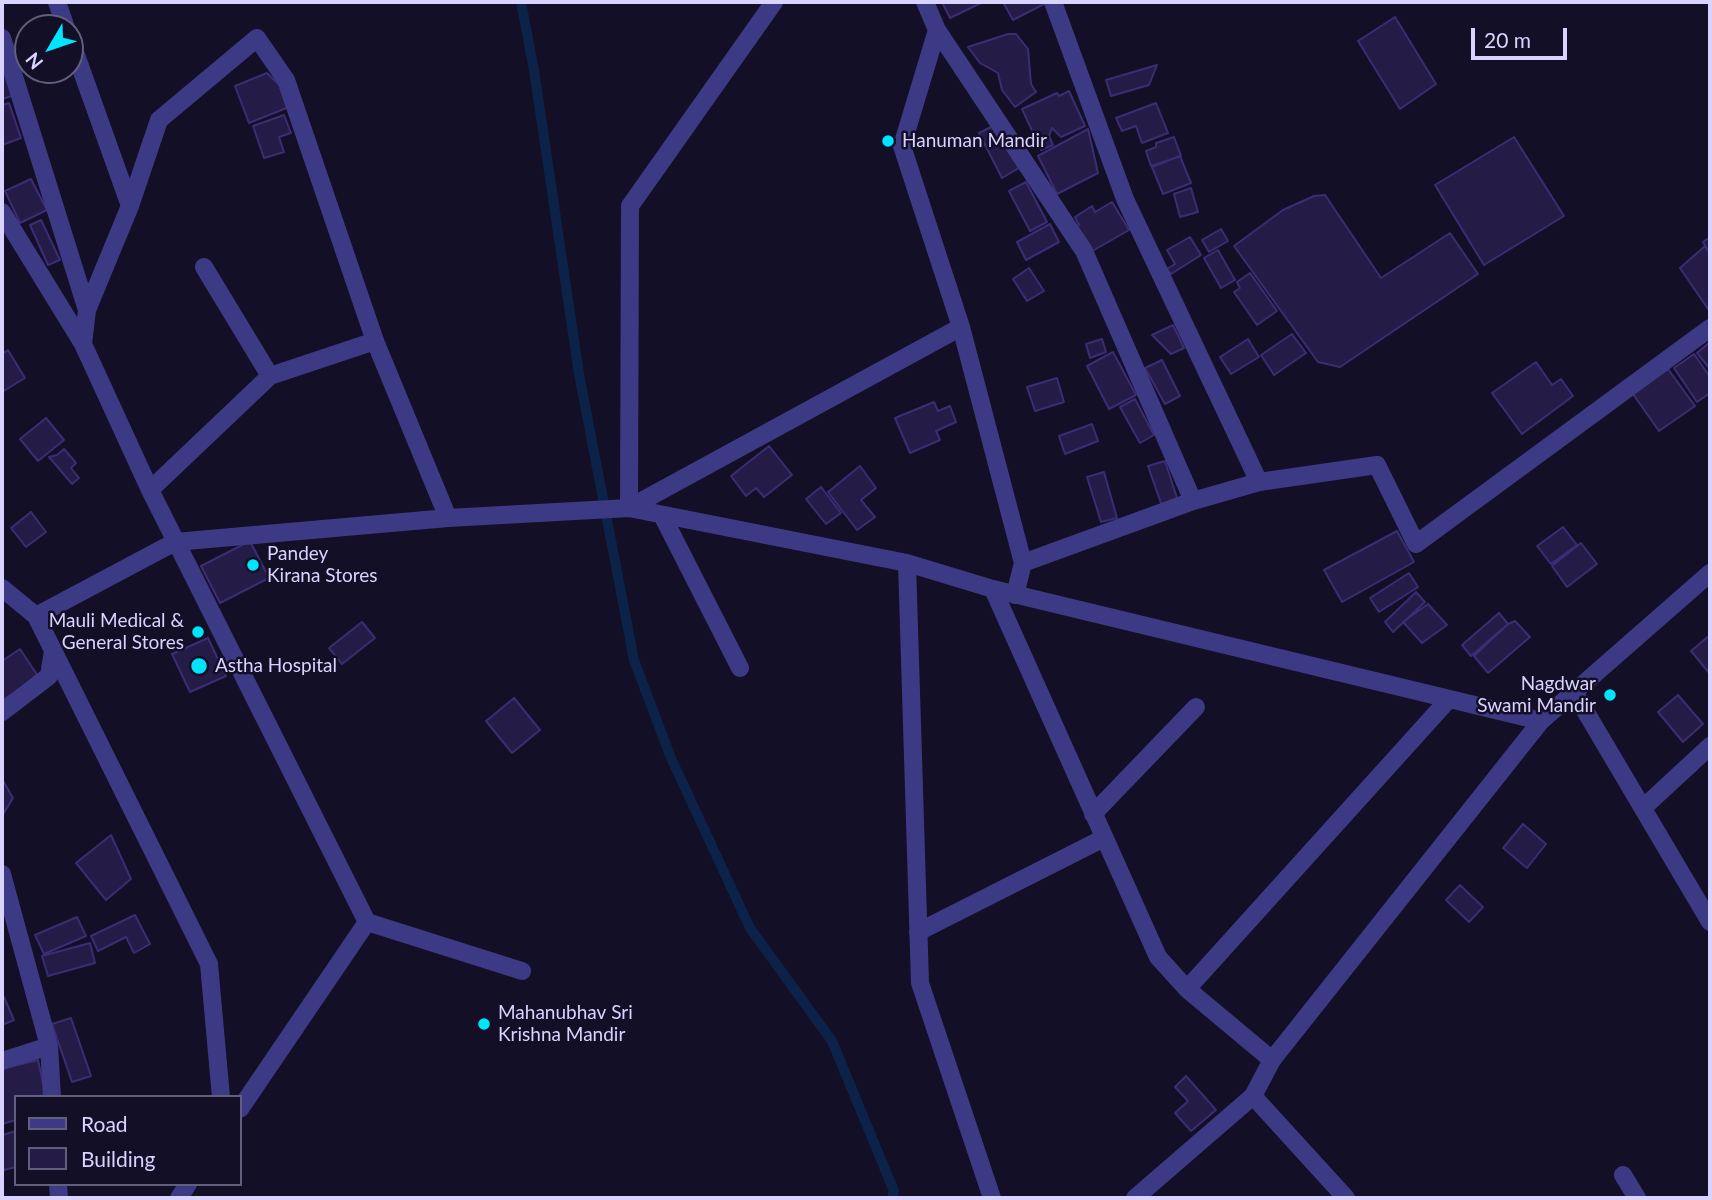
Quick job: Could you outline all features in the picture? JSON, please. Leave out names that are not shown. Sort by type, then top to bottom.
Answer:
[{"type":"street","points":[[622,508],[630,206],[774,2]]},
{"type":"street","points":[[925,2],[937,30],[1084,251],[1193,501]]},
{"type":"street","points":[[1054,2],[1125,199],[1259,482]]},
{"type":"street","points":[[937,30],[902,146],[961,327],[1023,563],[1015,595]]},
{"type":"street","points":[[2,38],[87,310]]},
{"type":"street","points":[[83,344],[87,310],[130,206],[159,120],[257,38],[286,80],[375,341],[448,518]]},
{"type":"street","points":[[84,77],[130,206]]},
{"type":"street","points":[[2,212],[83,344],[175,542],[367,922],[522,971]]},
{"type":"street","points":[[204,267],[270,376]]},
{"type":"street","points":[[622,508],[961,327]]},
{"type":"street","points":[[1023,563],[1193,501],[1259,482],[1377,465],[1416,544],[1710,328]]},
{"type":"street","points":[[150,490],[270,376],[375,341]]},
{"type":"street","points":[[36,616],[175,542],[448,518],[622,508],[907,563],[1015,595],[1541,721]]},
{"type":"street","points":[[662,514],[740,667]]},
{"type":"street","points":[[907,563],[920,983],[992,1198]]},
{"type":"street","points":[[1135,1198],[1253,1096],[1272,1060],[1541,721],[1710,572]]},
{"type":"street","points":[[2,588],[36,616],[209,964],[221,1095]]},
{"type":"street","points":[[993,589],[1158,957],[1187,989],[1272,1060]]},
{"type":"street","points":[[2,712],[49,676],[53,651]]},
{"type":"street","points":[[1574,692],[1710,922]]},
{"type":"street","points":[[1187,989],[1450,699]]},
{"type":"street","points":[[1093,814],[1196,707]]},
{"type":"street","points":[[1643,808],[1710,746]]},
{"type":"street","points":[[918,932],[1104,838]]},
{"type":"street","points":[[2,874],[49,1046],[52,1095]]},
{"type":"street","points":[[242,1106],[367,922]]},
{"type":"street","points":[[2,1061],[49,1046]]},
{"type":"street","points":[[1253,1096],[1346,1198]]},
{"type":"street","points":[[1623,1175],[1637,1198]]},
{"type":"building","points":[[942,2],[983,2],[950,18]]},
{"type":"building","points":[[1003,2],[1043,2],[1044,4],[1013,20]]},
{"type":"building","points":[[1395,17],[1436,84],[1400,109],[1358,41]]},
{"type":"building","points":[[1016,34],[1028,49],[1031,84],[1036,92],[1015,107],[1002,90],[998,73],[980,63],[968,47]]},
{"type":"building","points":[[2,61],[12,96],[2,99]]},
{"type":"building","points":[[1157,65],[1149,85],[1111,96],[1106,80]]},
{"type":"building","points":[[267,73],[280,86],[289,107],[249,123],[235,86]]},
{"type":"building","points":[[1069,91],[1085,126],[1061,137],[1052,128],[1049,136],[1053,145],[1041,150],[1022,109],[1057,93],[1059,96]]},
{"type":"building","points":[[9,103],[21,138],[2,145],[2,105]]},
{"type":"building","points":[[1156,103],[1168,133],[1142,143],[1136,126],[1122,131],[1116,118]]},
{"type":"building","points":[[284,115],[291,133],[279,137],[284,152],[264,158],[253,126]]},
{"type":"building","points":[[997,124],[1019,168],[1002,178],[979,133]]},
{"type":"building","points":[[1088,129],[1098,173],[1057,194],[1038,156]]},
{"type":"building","points":[[1174,137],[1181,156],[1151,166],[1146,151],[1156,147],[1156,143]]},
{"type":"building","points":[[1514,137],[1564,216],[1484,265],[1435,185]]},
{"type":"building","points":[[1180,156],[1191,183],[1163,194],[1152,167]]},
{"type":"building","points":[[31,179],[47,210],[20,223],[5,191]]},
{"type":"building","points":[[1026,182],[1047,222],[1030,231],[1009,191]]},
{"type":"building","points":[[1191,188],[1198,212],[1180,217],[1174,194]]},
{"type":"building","points":[[1325,195],[1381,278],[1450,233],[1478,274],[1340,367],[1318,362],[1234,246],[1283,210],[1314,196]]},
{"type":"building","points":[[1112,202],[1129,230],[1089,253],[1074,228],[1079,225],[1075,217],[1092,206],[1095,212]]},
{"type":"building","points":[[41,220],[60,260],[48,265],[30,225]]},
{"type":"building","points":[[1050,224],[1059,242],[1026,260],[1017,242]]},
{"type":"building","points":[[1221,229],[1228,241],[1209,252],[1202,240]]},
{"type":"building","points":[[1190,237],[1201,255],[1171,274],[1167,269],[1175,264],[1167,250]]},
{"type":"building","points":[[1710,237],[1710,254],[1703,242]]},
{"type":"building","points":[[1705,246],[1710,254],[1708,309],[1680,268]]},
{"type":"building","points":[[1218,250],[1235,280],[1221,288],[1204,258]]},
{"type":"building","points":[[1029,268],[1044,291],[1027,301],[1013,279]]},
{"type":"building","points":[[1250,273],[1277,311],[1257,325],[1234,292],[1240,288],[1237,282]]},
{"type":"building","points":[[1173,325],[1184,348],[1171,354],[1152,335]]},
{"type":"building","points":[[1292,334],[1306,353],[1274,375],[1261,355]]},
{"type":"building","points":[[1102,339],[1106,352],[1090,358],[1086,344]]},
{"type":"building","points":[[1248,339],[1259,357],[1231,374],[1220,357]]},
{"type":"building","points":[[1710,342],[1710,369],[1697,353]]},
{"type":"building","points":[[8,350],[25,378],[2,392],[2,354]]},
{"type":"building","points":[[1113,352],[1136,395],[1109,409],[1087,366]]},
{"type":"building","points":[[1694,354],[1710,377],[1710,393],[1697,402],[1674,368]]},
{"type":"building","points":[[1162,360],[1180,396],[1165,404],[1145,368]]},
{"type":"building","points":[[1536,362],[1552,385],[1561,379],[1573,396],[1522,434],[1492,393]]},
{"type":"building","points":[[1668,369],[1695,406],[1659,431],[1633,394]]},
{"type":"building","points":[[1057,378],[1064,402],[1035,411],[1027,387]]},
{"type":"building","points":[[1135,399],[1154,435],[1140,443],[1120,407]]},
{"type":"building","points":[[934,402],[938,411],[950,406],[956,422],[936,431],[940,440],[910,453],[895,418]]},
{"type":"building","points":[[46,418],[64,440],[38,461],[20,439]]},
{"type":"building","points":[[1092,424],[1098,441],[1065,454],[1059,436]]},
{"type":"building","points":[[769,446],[792,475],[764,497],[756,488],[746,496],[731,476]]},
{"type":"building","points":[[64,449],[76,463],[71,468],[79,478],[72,484],[49,457]]},
{"type":"building","points":[[1165,461],[1178,501],[1162,506],[1148,466]]},
{"type":"building","points":[[860,466],[876,488],[861,500],[875,517],[857,530],[828,492]]},
{"type":"building","points":[[1104,472],[1117,518],[1101,522],[1087,477]]},
{"type":"building","points":[[821,487],[841,513],[826,524],[806,499]]},
{"type":"building","points":[[31,512],[46,532],[26,547],[11,528]]},
{"type":"building","points":[[1563,527],[1577,545],[1551,564],[1537,546]]},
{"type":"building","points":[[1397,531],[1414,562],[1342,602],[1324,570]]},
{"type":"building","points":[[250,541],[269,578],[220,603],[201,566]]},
{"type":"building","points":[[1581,543],[1597,564],[1567,587],[1552,566]]},
{"type":"building","points":[[1409,573],[1418,587],[1379,612],[1370,598]]},
{"type":"building","points":[[1416,592],[1425,602],[1393,632],[1385,622]]},
{"type":"building","points":[[1428,604],[1447,625],[1422,643],[1403,622]]},
{"type":"building","points":[[1499,613],[1508,624],[1471,656],[1462,645]]},
{"type":"building","points":[[1515,621],[1530,637],[1488,673],[1474,656],[1508,624]]},
{"type":"building","points":[[362,622],[375,638],[342,664],[329,648]]},
{"type":"building","points":[[1710,635],[1710,674],[1691,651]]},
{"type":"building","points":[[208,638],[226,676],[190,692],[172,654]]},
{"type":"building","points":[[20,649],[38,676],[2,701],[2,661]]},
{"type":"building","points":[[1678,695],[1703,724],[1683,742],[1658,712]]},
{"type":"building","points":[[514,698],[540,730],[512,753],[486,721]]},
{"type":"building","points":[[2,779],[13,798],[2,816]]},
{"type":"building","points":[[1523,824],[1546,844],[1527,868],[1503,848]]},
{"type":"building","points":[[111,835],[131,879],[106,900],[76,863]]},
{"type":"building","points":[[1460,885],[1483,907],[1469,922],[1446,900]]},
{"type":"building","points":[[135,915],[150,944],[134,953],[126,937],[98,951],[91,936]]},
{"type":"building","points":[[77,917],[86,936],[44,954],[35,935]]},
{"type":"building","points":[[90,943],[95,963],[48,976],[42,956]]},
{"type":"building","points":[[2,997],[14,1020],[2,1025]]},
{"type":"building","points":[[71,1018],[91,1076],[72,1082],[52,1024]]},
{"type":"building","points":[[38,1060],[46,1095],[14,1095],[14,1121],[2,1124],[2,1069]]},
{"type":"building","points":[[1186,1076],[1216,1110],[1191,1131],[1175,1113],[1188,1101],[1175,1087]]},
{"type":"building","points":[[14,1132],[14,1168],[4,1170],[2,1162],[2,1135]]},
{"type":"waterway","points":[[521,2],[534,70],[579,374],[634,660],[671,758],[750,928],[832,1041],[894,1191],[892,1198]]},
{"type":"place","name":"Hanuman Mandir","points":[[888,141]]},
{"type":"place","name":"Pandey Kirana Stores","points":[[253,565]]},
{"type":"place","name":"Mauli Medical & General Stores","points":[[198,632]]},
{"type":"place","name":"Astha Hospital","points":[[199,666]]},
{"type":"place","name":"Nagdwar Swami Mandir","points":[[1610,695]]},
{"type":"place","name":"Mahanubhav Sri Krishna Mandir","points":[[484,1024]]}]
